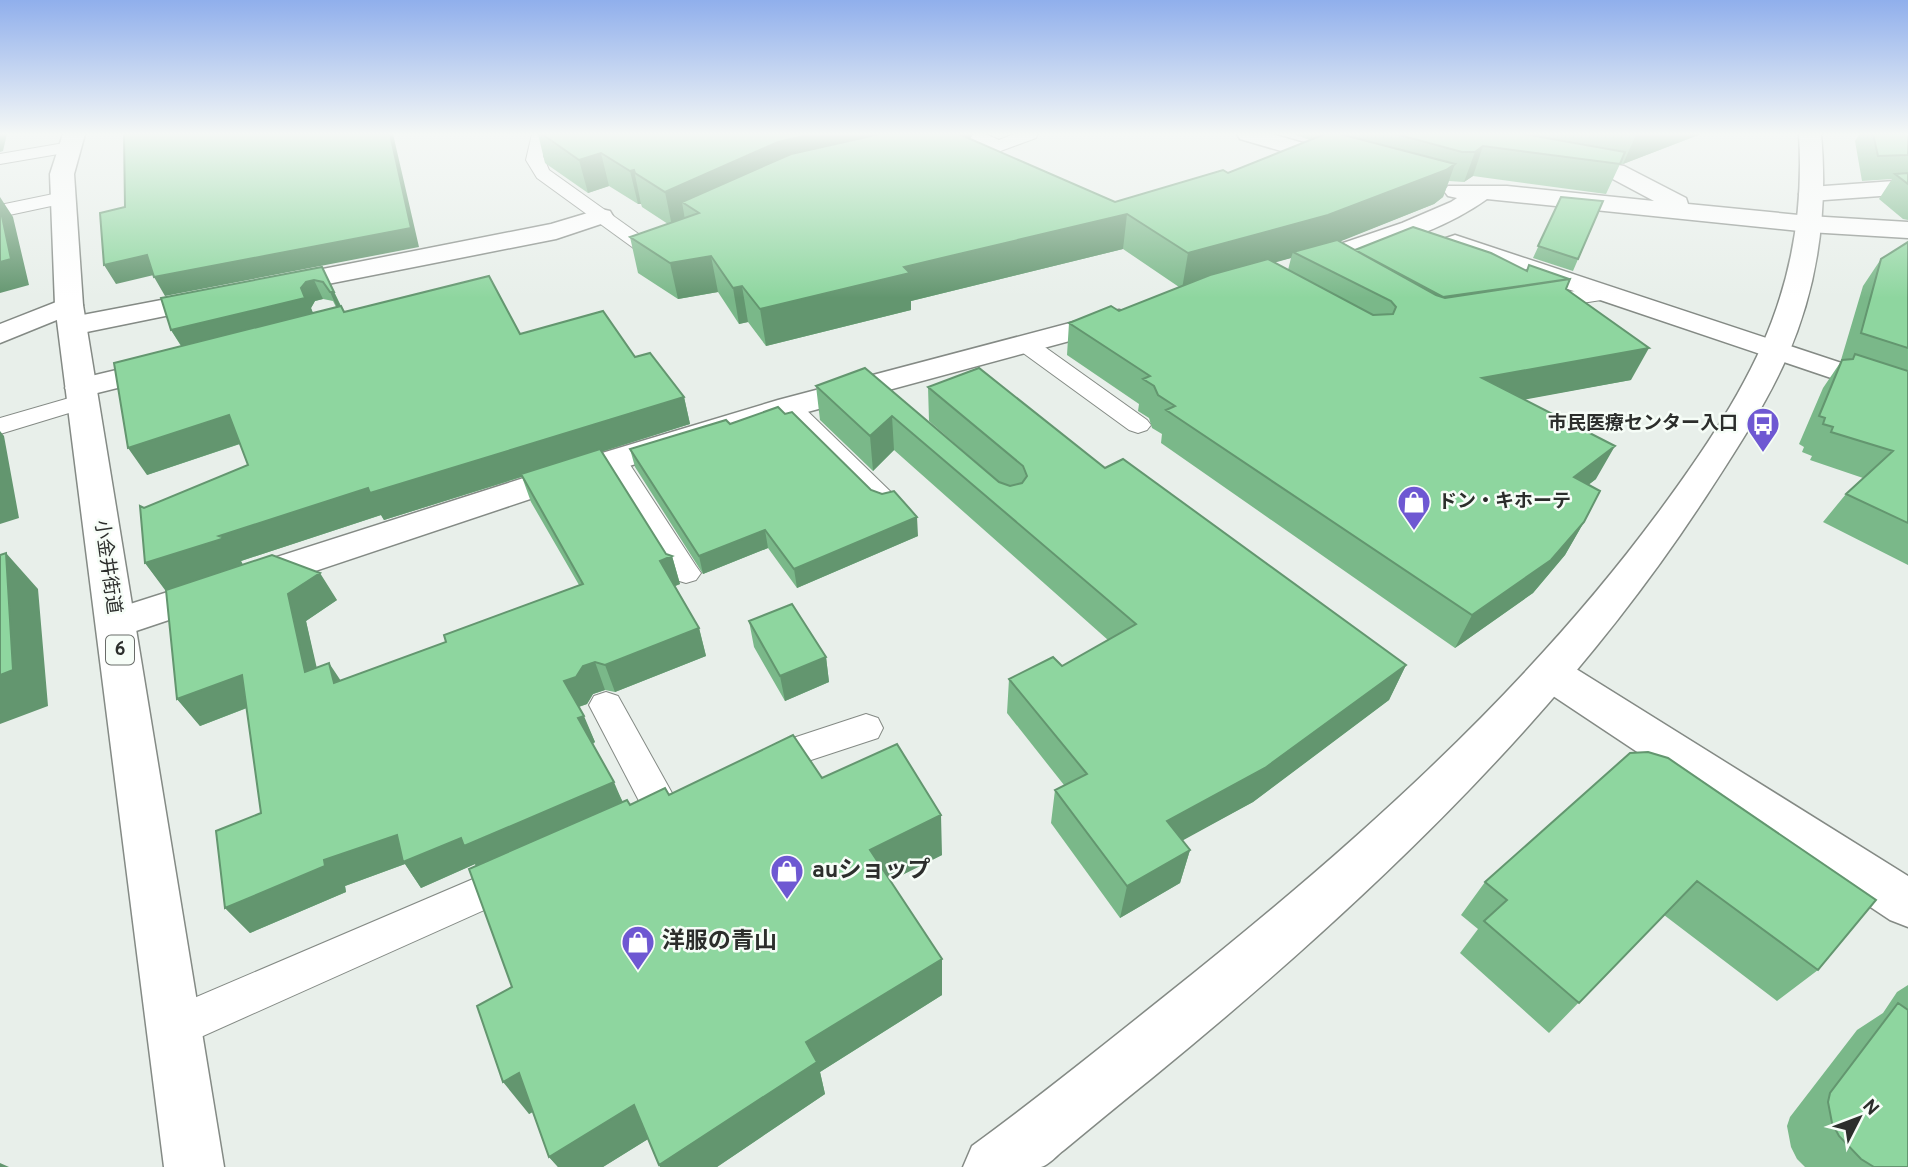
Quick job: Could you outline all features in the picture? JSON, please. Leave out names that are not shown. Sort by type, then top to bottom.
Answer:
[{"type":"street","name":"小金井街道","points":[[63,188],[70,315],[194,1167]]},
{"type":"street","points":[[1440,188],[1690,212],[1810,209],[1901,188]]},
{"type":"street","points":[[1649,188],[1690,212]]},
{"type":"street","points":[[993,1167],[1210,995],[1389,838],[1550,673],[1645,558],[1711,466],[1775,351],[1799,281],[1811,188]]},
{"type":"street","points":[[1274,275],[1341,265],[1411,228],[1460,207],[1480,194]]},
{"type":"street","points":[[1810,209],[1908,230]]},
{"type":"street","points":[[0,334],[70,315],[240,293],[555,231],[601,216]]},
{"type":"street","points":[[1411,228],[1908,396]]},
{"type":"street","points":[[116,623],[614,460],[789,407],[880,395],[1027,345],[1145,312]]},
{"type":"street","points":[[82,395],[187,362]]},
{"type":"street","points":[[1550,673],[1908,904]]},
{"type":"lane","points":[[564,188],[646,248],[683,230]]},
{"type":"lane","points":[[0,211],[63,198]]},
{"type":"lane","points":[[1514,307],[1606,293]]},
{"type":"lane","points":[[1027,345],[1138,425]]},
{"type":"lane","points":[[0,426],[82,395]]},
{"type":"lane","points":[[789,407],[884,501]]},
{"type":"lane","points":[[614,460],[686,573]]},
{"type":"lane","points":[[606,705],[664,813]]},
{"type":"lane","points":[[737,779],[799,751],[866,728]]},
{"type":"lane","points":[[626,829],[701,796]]},
{"type":"lane","points":[[174,1028],[551,862]]},
{"type":"building","points":[[125,188],[402,188],[411,228],[154,277],[147,255],[104,265],[100,213],[125,207]]},
{"type":"building","points":[[713,188],[1084,188],[1115,202],[1161,188],[1398,188],[1328,215],[1188,253],[1127,214],[904,267],[910,273],[760,309],[742,286],[733,288],[711,256],[670,263],[630,237],[699,213],[682,202]]},
{"type":"building","points":[[1561,197],[1603,201],[1578,259],[1538,246]]},
{"type":"building","points":[[0,207],[11,259],[0,262]]},
{"type":"building","points":[[1413,227],[1491,253],[1527,271],[1529,265],[1569,279],[1443,297],[1355,250]]},
{"type":"building","points":[[1337,240],[1445,298],[1570,279],[1566,289],[1649,348],[1482,378],[1615,446],[1574,477],[1600,491],[1584,522],[1551,560],[1472,615],[1166,410],[1175,406],[1158,395],[1154,386],[1143,379],[1150,376],[1069,323],[1111,306],[1119,311],[1210,275],[1268,259],[1373,315],[1393,314],[1396,307],[1391,301],[1293,252]]},
{"type":"building","points":[[1908,242],[1908,348],[1861,333],[1881,259]]},
{"type":"building","points":[[322,267],[334,292],[330,292],[323,282],[314,280],[306,282],[301,288],[305,298],[171,330],[161,298]]},
{"type":"building","points":[[489,276],[520,334],[603,311],[635,357],[650,353],[684,397],[370,493],[368,488],[145,563],[140,506],[144,508],[248,465],[229,415],[128,448],[114,363],[341,306],[344,312]]},
{"type":"building","points":[[1855,354],[1908,371],[1908,523],[1846,494],[1893,451],[1831,432],[1833,427],[1823,424],[1825,418],[1819,416],[1842,360],[1853,359]]},
{"type":"building","points":[[865,368],[999,482],[1010,486],[1022,483],[1027,476],[1023,466],[928,387],[979,368],[1105,468],[1123,459],[1406,665],[1265,768],[1167,821],[1190,850],[1127,886],[1055,790],[1087,774],[1009,679],[1053,657],[1062,666],[1136,624],[892,416],[870,436],[816,386]]},
{"type":"building","points":[[778,407],[785,414],[792,412],[871,490],[882,494],[894,491],[917,517],[794,569],[765,530],[699,556],[630,449],[726,420],[730,424]]},
{"type":"building","points":[[600,449],[666,554],[672,556],[660,561],[699,628],[605,665],[595,662],[583,666],[576,677],[564,681],[584,716],[578,718],[614,782],[464,846],[461,838],[403,862],[397,835],[324,860],[325,866],[225,908],[216,831],[261,813],[242,675],[177,699],[166,590],[272,555],[320,573],[288,594],[305,672],[329,663],[334,683],[446,642],[444,635],[583,584],[521,474]]},
{"type":"building","points":[[6,553],[13,670],[0,675],[0,555]]},
{"type":"building","points":[[792,604],[826,657],[780,676],[749,621]]},
{"type":"building","points":[[793,735],[822,778],[897,744],[941,815],[870,850],[942,959],[806,1042],[817,1062],[659,1165],[634,1105],[549,1157],[519,1073],[503,1082],[477,1006],[512,987],[469,869],[627,800],[630,805],[665,788],[669,795]]},
{"type":"building","points":[[1648,752],[1668,758],[1876,900],[1818,970],[1697,881],[1579,1003],[1484,921],[1507,900],[1485,882],[1630,753]]},
{"type":"building","points":[[1898,1003],[1908,1010],[1908,1167],[1874,1167],[1861,1159],[1839,1136],[1832,1123],[1828,1102],[1830,1093]]},
{"type":"place","name":"市民医療センター入口","points":[[1763,454]]},
{"type":"place","name":"ドン・キホーテ","points":[[1414,532]]},
{"type":"place","name":"auショップ","points":[[787,901]]},
{"type":"place","name":"洋服の青山","points":[[638,972]]}]
